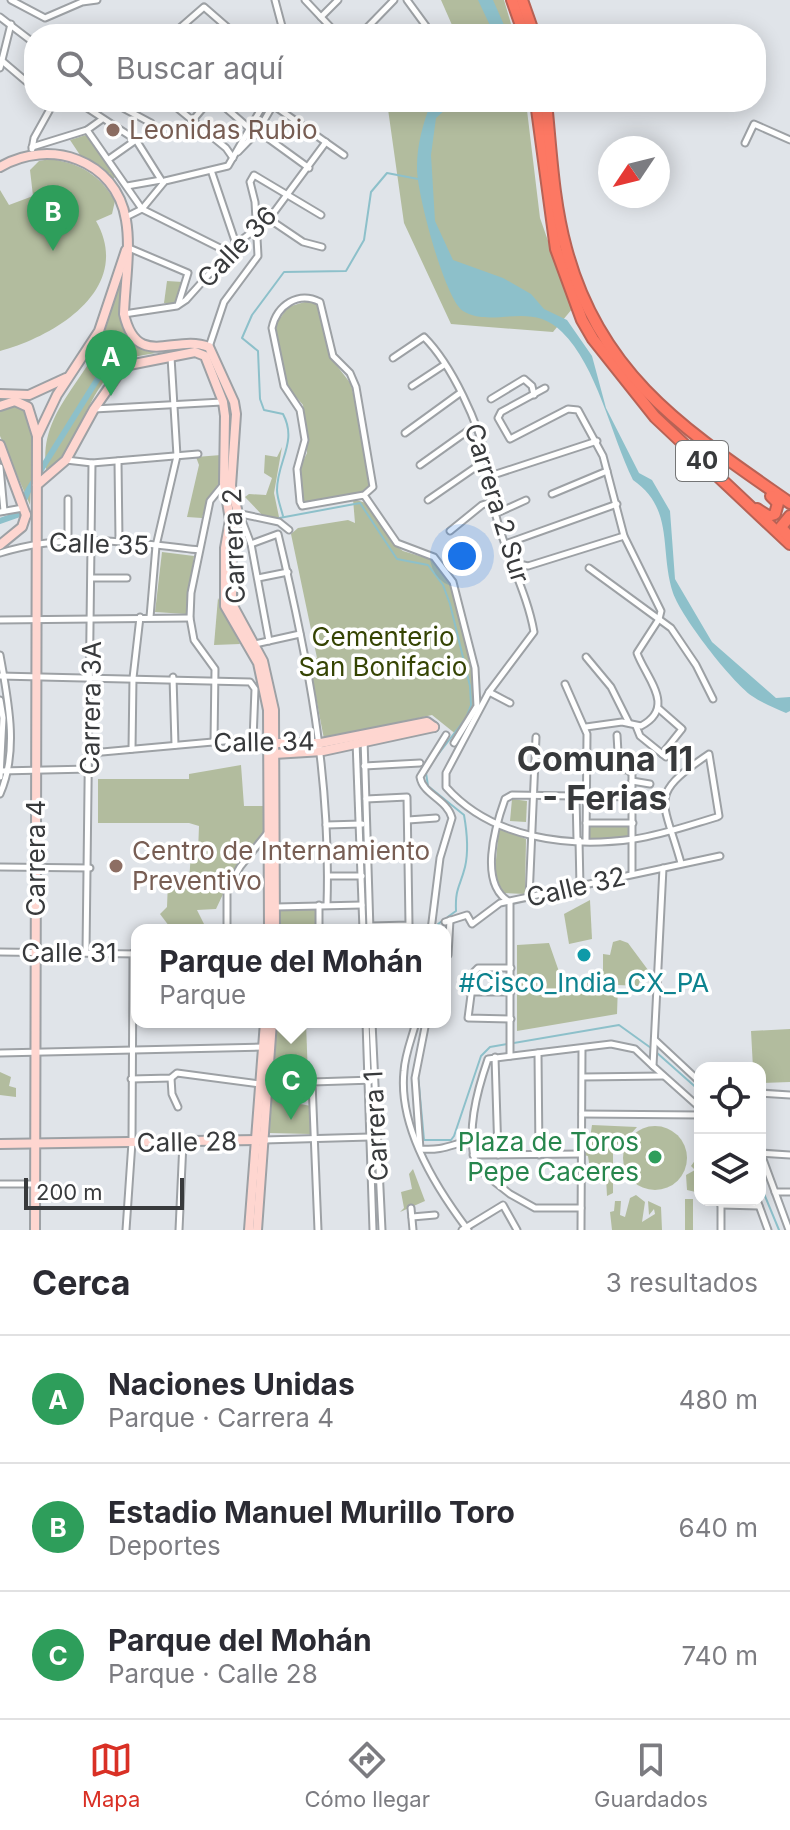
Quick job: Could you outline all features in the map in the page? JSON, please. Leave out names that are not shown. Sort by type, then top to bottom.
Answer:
[{"type":"highway","points":[[512,0],[520,24]]},
{"type":"highway","points":[[524,4],[531,24]]},
{"type":"highway","name":"40","points":[[537,112],[556,249],[586,317],[618,374],[655,417],[790,544]]},
{"type":"highway","name":"40","points":[[547,112],[565,246],[586,317],[648,396],[790,503]]},
{"type":"highway","points":[[730,488],[768,516],[777,512],[776,501],[741,468]]},
{"type":"highway","points":[[790,516],[784,519],[781,527],[790,538]]},
{"type":"street","points":[[11,0],[38,16],[51,17],[82,2],[97,0]]},
{"type":"street","points":[[275,0],[281,24]]},
{"type":"street","points":[[305,0],[328,24]]},
{"type":"street","points":[[321,17],[338,0]]},
{"type":"street","points":[[371,24],[394,0]]},
{"type":"street","points":[[407,0],[425,24]]},
{"type":"street","points":[[185,24],[204,7],[224,24]]},
{"type":"street","points":[[0,17],[24,35]]},
{"type":"street","points":[[0,68],[11,24]]},
{"type":"street","points":[[1,60],[24,80]]},
{"type":"street","points":[[31,151],[48,112]]},
{"type":"street","points":[[91,112],[136,140],[163,181]]},
{"type":"street","points":[[131,112],[151,123]]},
{"type":"street","points":[[183,112],[234,156]]},
{"type":"street","points":[[193,120],[200,112]]},
{"type":"street","points":[[230,112],[250,129]]},
{"type":"street","points":[[127,186],[211,173],[228,166],[259,112]]},
{"type":"street","points":[[234,156],[258,131],[269,112]]},
{"type":"street","points":[[283,112],[344,155]]},
{"type":"street","points":[[31,151],[87,130],[101,120]]},
{"type":"street","points":[[745,143],[754,124],[790,140]]},
{"type":"street","points":[[87,130],[142,209],[228,252]]},
{"type":"street","points":[[258,131],[309,168]]},
{"type":"street","points":[[109,159],[136,140]]},
{"type":"street","name":"Calle 36","points":[[124,314],[177,306],[236,244],[257,232],[269,219],[326,142]]},
{"type":"street","name":"Carrera 4","points":[[0,167],[31,151],[62,154],[96,169],[113,188],[126,217],[124,314]]},
{"type":"street","points":[[211,173],[236,244]]},
{"type":"street","points":[[124,314],[127,328],[140,343],[151,347],[200,343],[209,347],[224,302],[258,256],[250,182],[254,175],[321,215]]},
{"type":"street","points":[[126,217],[142,209],[163,181]]},
{"type":"street","points":[[269,219],[303,242],[322,247]]},
{"type":"street","points":[[126,249],[188,273],[177,306]]},
{"type":"street","name":"Carrera 4","points":[[35,1230],[37,437],[57,395],[101,325],[126,249]]},
{"type":"street","points":[[293,299],[315,299],[323,307],[333,356],[350,373],[356,387],[373,487],[364,495],[302,506],[297,469],[305,440],[300,410],[284,386],[272,328],[274,318],[293,299]]},
{"type":"street","name":"Carrera 2 Sur","points":[[393,358],[424,337],[460,393],[476,425],[487,459],[495,514],[530,610],[534,632],[489,692]]},
{"type":"street","name":"Carrera 2","points":[[209,347],[234,402],[231,486],[239,512],[232,548],[232,604],[255,644],[270,680],[275,924]]},
{"type":"street","name":"Carrera 2","points":[[171,355],[195,352],[205,356],[223,402],[224,483],[230,520],[225,548],[225,606],[258,663],[273,748],[269,924]]},
{"type":"street","points":[[37,483],[66,460],[94,409],[124,366],[171,355],[177,456],[156,546],[150,617]]},
{"type":"street","points":[[412,386],[444,365]]},
{"type":"street","points":[[0,394],[17,396],[40,392],[75,369]]},
{"type":"street","points":[[491,399],[527,380],[534,395]]},
{"type":"street","points":[[545,388],[498,415],[510,439],[568,409],[578,410],[597,441],[624,536],[661,611],[637,655],[658,695],[658,707],[647,723],[586,727]]},
{"type":"street","points":[[405,433],[460,393]]},
{"type":"street","points":[[0,406],[15,401],[28,407],[37,437]]},
{"type":"street","points":[[94,409],[223,402]]},
{"type":"street","points":[[420,465],[476,425]]},
{"type":"street","points":[[490,476],[597,441]]},
{"type":"street","points":[[0,461],[1,448]]},
{"type":"street","points":[[1,448],[24,510],[31,518],[36,514]]},
{"type":"street","points":[[66,460],[92,463],[198,454]]},
{"type":"street","points":[[428,500],[487,459]]},
{"type":"street","points":[[118,461],[119,540]]},
{"type":"street","name":"Carrera 3A","points":[[86,952],[90,868],[92,463]]},
{"type":"street","points":[[0,467],[2,512],[24,510]]},
{"type":"street","points":[[552,494],[607,471]]},
{"type":"street","points":[[214,742],[216,680],[208,658],[194,640],[190,618],[199,550],[210,501],[224,483]]},
{"type":"street","points":[[364,495],[397,543],[434,557],[453,582],[475,668],[477,706],[420,777],[423,787],[447,807],[452,818],[440,858],[432,924]]},
{"type":"street","points":[[68,499],[68,541]]},
{"type":"street","points":[[495,514],[526,500]]},
{"type":"street","points":[[450,531],[482,505],[494,501]]},
{"type":"street","points":[[505,544],[617,504]]},
{"type":"street","name":"Calle 35","points":[[0,545],[22,527],[24,510]]},
{"type":"street","points":[[239,512],[279,522],[289,530]]},
{"type":"street","points":[[239,512],[251,544],[269,641]]},
{"type":"street","points":[[251,544],[278,534],[288,572],[322,747],[327,905]]},
{"type":"street","points":[[511,559],[517,566],[528,566],[624,536]]},
{"type":"street","name":"Calle 35","points":[[0,553],[37,542],[119,540],[199,550]]},
{"type":"street","points":[[589,568],[671,628],[713,699]]},
{"type":"street","points":[[258,578],[288,572]]},
{"type":"street","points":[[93,578],[127,578]]},
{"type":"street","points":[[132,749],[133,678],[140,617]]},
{"type":"street","points":[[0,620],[190,618]]},
{"type":"street","points":[[255,644],[300,634]]},
{"type":"street","points":[[0,655],[4,718],[0,794]]},
{"type":"street","points":[[586,657],[611,687],[640,736],[664,756],[682,729],[658,707]]},
{"type":"street","points":[[2,676],[173,677],[250,682],[255,689],[253,740]]},
{"type":"street","points":[[173,677],[175,745]]},
{"type":"street","points":[[565,684],[586,727],[586,823],[581,840]]},
{"type":"street","points":[[510,703],[489,692],[456,750],[446,773],[446,787],[497,825],[529,838],[634,839],[672,830],[720,814],[709,754],[681,773],[663,794],[672,830],[681,863]]},
{"type":"street","points":[[0,700],[4,718]]},
{"type":"street","name":"Calle 34","points":[[91,753],[253,740],[273,748],[322,747],[427,722],[450,738]]},
{"type":"street","points":[[617,735],[615,769],[628,770],[632,781],[632,874]]},
{"type":"street","points":[[529,898],[529,838],[536,737]]},
{"type":"street","points":[[450,738],[456,750]]},
{"type":"street","points":[[360,739],[366,799],[363,924]]},
{"type":"street","points":[[360,739],[370,924]]},
{"type":"street","points":[[364,766],[420,763]]},
{"type":"street","points":[[3,772],[90,769]]},
{"type":"street","points":[[632,781],[650,784]]},
{"type":"street","points":[[510,1056],[510,902],[492,885],[497,825],[508,796],[576,796],[581,840],[580,887]]},
{"type":"street","points":[[586,796],[632,797]]},
{"type":"street","points":[[366,799],[407,797],[408,924]]},
{"type":"street","points":[[408,820],[436,818]]},
{"type":"street","points":[[586,823],[633,823]]},
{"type":"street","points":[[326,825],[363,824]]},
{"type":"street","points":[[227,924],[227,890],[240,867],[271,828]]},
{"type":"street","name":"Calle 32","points":[[447,924],[447,920],[467,915],[472,924],[489,908],[510,902],[720,856]]},
{"type":"street","points":[[0,867],[90,868]]},
{"type":"street","points":[[653,1066],[663,868]]},
{"type":"street","points":[[328,876],[362,876]]},
{"type":"street","points":[[319,905],[319,924]]},
{"type":"street","points":[[276,907],[362,905]]},
{"type":"street","name":"Calle 31","points":[[0,952],[131,953]]},
{"type":"street","points":[[511,968],[478,968],[472,974],[468,1018],[511,1019]]},
{"type":"street","points":[[469,992],[511,992]]},
{"type":"street","points":[[126,1230],[132,1142],[132,1028]]},
{"type":"street","points":[[257,1230],[265,1028]]},
{"type":"street","points":[[260,1140],[261,1084],[271,1028]]},
{"type":"street","name":"Carrera 1","points":[[366,1028],[373,1230]]},
{"type":"street","name":"Carrera 1","points":[[370,1080],[372,1028]]},
{"type":"street","points":[[414,1028],[403,1071],[410,1117],[431,1179],[465,1229],[503,1205],[517,1230]]},
{"type":"street","points":[[420,1149],[415,1078],[425,1028]]},
{"type":"street","points":[[654,1042],[694,1077]]},
{"type":"street","points":[[491,1058],[611,1044],[624,1046],[635,1049],[694,1103]]},
{"type":"street","points":[[0,1053],[267,1048]]},
{"type":"street","points":[[581,1230],[582,1049]]},
{"type":"street","points":[[538,1053],[539,1155]]},
{"type":"street","points":[[491,1058],[477,1093],[473,1155],[481,1173],[535,1208],[581,1208]]},
{"type":"street","points":[[491,1058],[498,1155]]},
{"type":"street","points":[[131,1079],[171,1078],[177,1073],[261,1084]]},
{"type":"street","points":[[583,1077],[664,1076]]},
{"type":"street","points":[[171,1078],[172,1094],[178,1107]]},
{"type":"street","points":[[318,1230],[312,1082],[370,1080]]},
{"type":"street","points":[[766,1093],[790,1095]]},
{"type":"street","points":[[582,1114],[694,1115]]},
{"type":"street","name":"Carrera 1","points":[[372,1137],[382,1230]]},
{"type":"street","name":"Calle 28","points":[[0,1144],[372,1137]]},
{"type":"street","points":[[420,1149],[446,1150],[456,1143],[473,1140]]},
{"type":"street","points":[[179,1230],[183,1142]]},
{"type":"street","points":[[766,1153],[790,1155]]},
{"type":"street","points":[[473,1155],[581,1154]]},
{"type":"street","points":[[766,1168],[789,1230]]},
{"type":"street","points":[[0,1184],[35,1184]]},
{"type":"street","points":[[249,1230],[257,1184]]},
{"type":"street","points":[[775,1192],[790,1192]]},
{"type":"street","points":[[721,1206],[721,1230]]},
{"type":"street","points":[[759,1206],[768,1230]]},
{"type":"street","points":[[411,1208],[413,1230]]},
{"type":"street","points":[[412,1217],[435,1215]]},
{"type":"green space","points":[[441,0],[504,0],[511,24],[452,24]]},
{"type":"green space","points":[[388,112],[527,112],[540,218],[572,309],[553,332],[451,324],[404,223]]},
{"type":"green space","points":[[86,135],[92,138],[117,176],[112,179],[109,173],[106,174],[80,155],[70,140]]},
{"type":"green space","points":[[50,159],[71,164],[96,177],[115,201],[112,214],[96,221],[105,245],[105,267],[97,288],[83,306],[65,321],[44,334],[0,351],[0,190],[9,205],[33,196],[30,170],[39,161]]},
{"type":"green space","points":[[167,281],[183,282],[177,303],[164,303]]},
{"type":"green space","points":[[120,282],[122,316],[128,335],[134,343],[156,353],[128,359],[108,376],[68,448],[47,473],[46,452],[55,416],[96,352]]},
{"type":"green space","points":[[311,300],[320,304],[334,362],[351,384],[372,486],[371,490],[304,504],[299,469],[307,453],[303,405],[286,385],[274,327],[288,307]]},
{"type":"green space","points":[[15,404],[26,409],[34,437],[30,505],[0,436],[0,409]]},
{"type":"green space","points":[[282,447],[274,493],[279,517],[264,517],[245,497],[249,494],[266,495],[272,478],[264,473],[265,455],[277,457]]},
{"type":"green space","points":[[221,455],[219,483],[207,500],[202,518],[187,517],[199,465],[196,457]]},
{"type":"green space","name":"Cementerio San Bonifacio","points":[[353,499],[366,503],[393,544],[403,551],[433,560],[451,583],[473,669],[475,705],[457,735],[432,715],[324,739],[309,661],[317,658],[291,534],[298,528],[348,520],[355,523]]},
{"type":"green space","points":[[162,552],[194,556],[186,614],[155,612]]},
{"type":"green space","points":[[218,598],[240,644],[214,645]]},
{"type":"green space","points":[[241,765],[244,806],[267,806],[267,829],[232,875],[216,909],[197,910],[204,924],[168,924],[160,914],[167,907],[168,881],[189,882],[191,852],[198,852],[199,826],[189,823],[98,823],[98,779],[189,779],[189,774]]},
{"type":"green space","points":[[512,799],[527,801],[526,822],[510,821]]},
{"type":"green space","points":[[586,823],[633,823],[634,839],[586,840]]},
{"type":"green space","points":[[499,828],[526,839],[525,894],[503,893],[494,881]]},
{"type":"green space","points":[[590,900],[592,939],[569,944],[564,914]]},
{"type":"green space","points":[[316,909],[316,924],[280,924],[280,910]]},
{"type":"green space","points":[[620,940],[628,943],[651,974],[641,979],[638,986],[618,985],[617,1014],[517,1031],[517,945],[549,943],[563,983],[603,970],[603,954],[610,955],[613,942]]},
{"type":"green space","points":[[276,1028],[306,1028],[308,1078],[273,1077]]},
{"type":"green space","points":[[790,1029],[790,1082],[766,1083],[766,1062],[753,1062],[751,1031]]},
{"type":"green space","points":[[0,1072],[11,1077],[9,1086],[16,1088],[16,1097],[0,1095]]},
{"type":"green space","points":[[271,1081],[295,1081],[295,1103],[311,1106],[310,1134],[270,1133]]},
{"type":"green space","points":[[592,1125],[637,1127],[621,1145],[613,1144],[613,1193],[607,1196],[606,1178],[591,1176],[588,1156],[584,1155],[584,1138],[590,1138]]},
{"type":"green space","name":"Plaza de Toros Pepe Caceres","points":[[655,1126],[673,1132],[681,1140],[687,1158],[681,1176],[673,1184],[655,1190],[637,1184],[629,1176],[623,1158],[629,1140],[637,1132]]},
{"type":"green space","points":[[413,1169],[425,1201],[400,1212],[404,1208],[401,1192],[412,1189],[409,1174]]},
{"type":"green space","points":[[694,1171],[694,1192],[687,1190],[686,1175]]},
{"type":"green space","points":[[636,1195],[645,1202],[642,1222],[655,1214],[654,1209],[649,1215],[648,1201],[661,1207],[662,1230],[612,1230],[610,1212],[614,1211],[615,1201],[621,1201],[620,1215],[625,1217],[630,1198]]},
{"type":"green space","points":[[685,1199],[693,1199],[693,1230],[685,1230]]},
{"type":"water","points":[[478,0],[493,0],[504,24],[489,24]]},
{"type":"water","points":[[428,112],[443,112],[436,118],[431,155],[435,221],[453,260],[503,278],[531,294],[544,309],[567,320],[592,356],[606,408],[639,473],[652,480],[670,511],[675,579],[712,642],[776,698],[790,697],[790,711],[786,713],[769,705],[743,688],[686,618],[673,593],[664,531],[655,504],[633,480],[594,382],[574,346],[562,332],[538,318],[475,316],[463,311],[456,303],[440,267],[418,180],[417,159]]},
{"type":"waterway","points":[[283,516],[277,490],[288,443],[287,424],[283,414],[264,410],[260,399],[258,351],[242,338],[252,315],[284,272],[346,271],[364,240],[371,192],[387,173],[418,179]]},
{"type":"waterway","points":[[0,521],[17,515],[29,489],[115,351]]},
{"type":"waterway","points":[[274,519],[360,503],[397,559],[428,565],[443,585],[470,686],[471,705],[466,718],[433,761]]},
{"type":"waterway","points":[[426,773],[428,786],[464,815],[467,834],[466,861],[457,892],[456,911],[438,924]]},
{"type":"waterway","points":[[418,1075],[424,1140],[451,1140],[481,1056],[490,1047],[619,1025],[651,1048]]},
{"type":"waterway","points":[[656,1052],[694,1086]]},
{"type":"waterway","points":[[766,1199],[779,1230]]},
{"type":"place","name":"Leonidas Rubio","points":[[113,130]]},
{"type":"place","name":"Estadio Manuel Murillo Toro","points":[[53,251]]},
{"type":"place","name":"Naciones Unidas","points":[[111,396]]},
{"type":"place","name":"Centro de Internamiento Preventivo","points":[[116,866]]},
{"type":"place","name":"#Cisco_India_CX_PA","points":[[584,955]]},
{"type":"place","name":"Parque del Mohán","points":[[291,1120]]},
{"type":"place","name":"Plaza de Toros Pepe Caceres","points":[[655,1157]]},
{"type":"district","name":"Comuna 11 - Ferias","points":[[605,778]]}]
